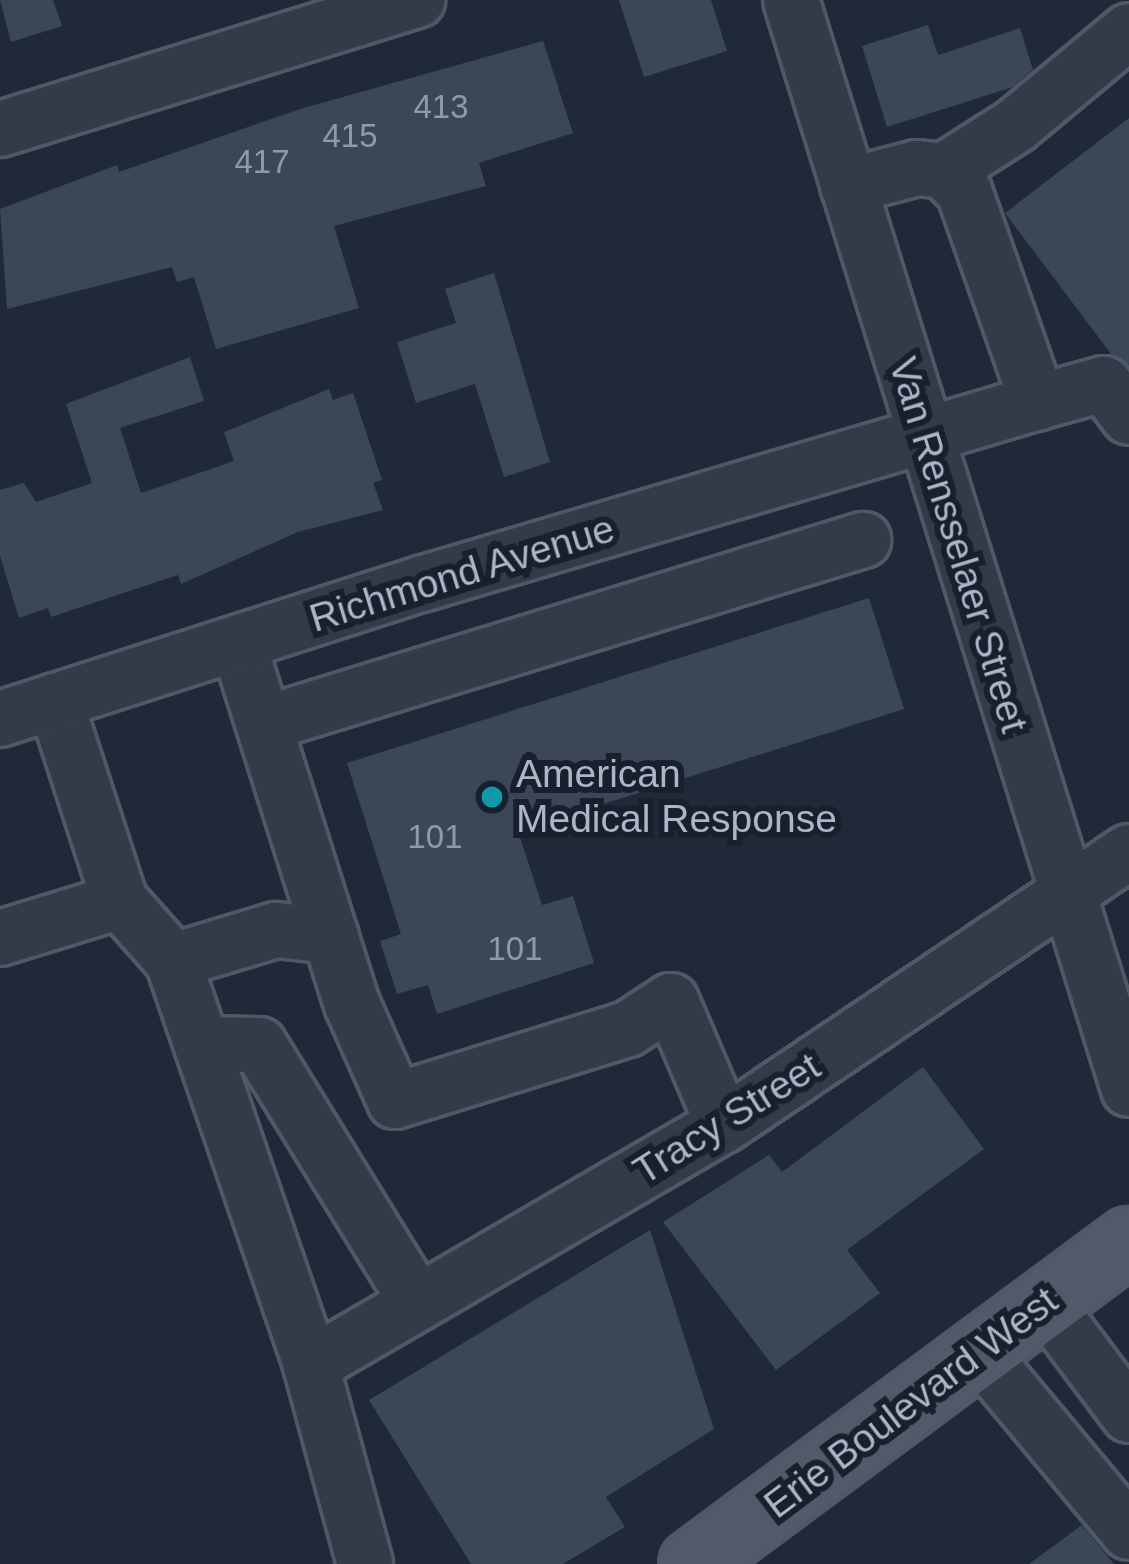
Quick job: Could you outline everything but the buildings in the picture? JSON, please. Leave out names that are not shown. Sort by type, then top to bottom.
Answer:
[{"type":"main road","name":"Erie Boulevard West","points":[[693,1564],[1129,1241]]},
{"type":"street","points":[[0,129],[418,0]]},
{"type":"street","name":"Van Rensselaer Street","points":[[790,0],[1064,898],[1129,1089]]},
{"type":"street","points":[[848,186],[916,168],[944,171],[1015,126],[1129,31]]},
{"type":"street","points":[[944,171],[964,191],[1038,402]]},
{"type":"street","name":"Richmond Avenue","points":[[0,719],[238,643],[1104,384],[1129,417]]},
{"type":"street","points":[[654,517],[677,597]]},
{"type":"street","points":[[264,724],[862,540]]},
{"type":"street","points":[[238,643],[331,936],[395,1101],[628,1029],[671,1001],[724,1125]]},
{"type":"street","points":[[56,701],[120,901],[173,961],[311,1365],[365,1564]]},
{"type":"street","name":"Tracy Street","points":[[311,1365],[724,1125],[1129,852]]},
{"type":"street","points":[[0,938],[120,901]]},
{"type":"street","points":[[173,961],[276,930],[331,936]]},
{"type":"street","points":[[202,1044],[259,1045],[418,1303]]},
{"type":"street","points":[[1045,1303],[1129,1415]]},
{"type":"street","points":[[980,1352],[1129,1532]]},
{"type":"place","name":"American Medical Response","points":[[492,797]]}]
